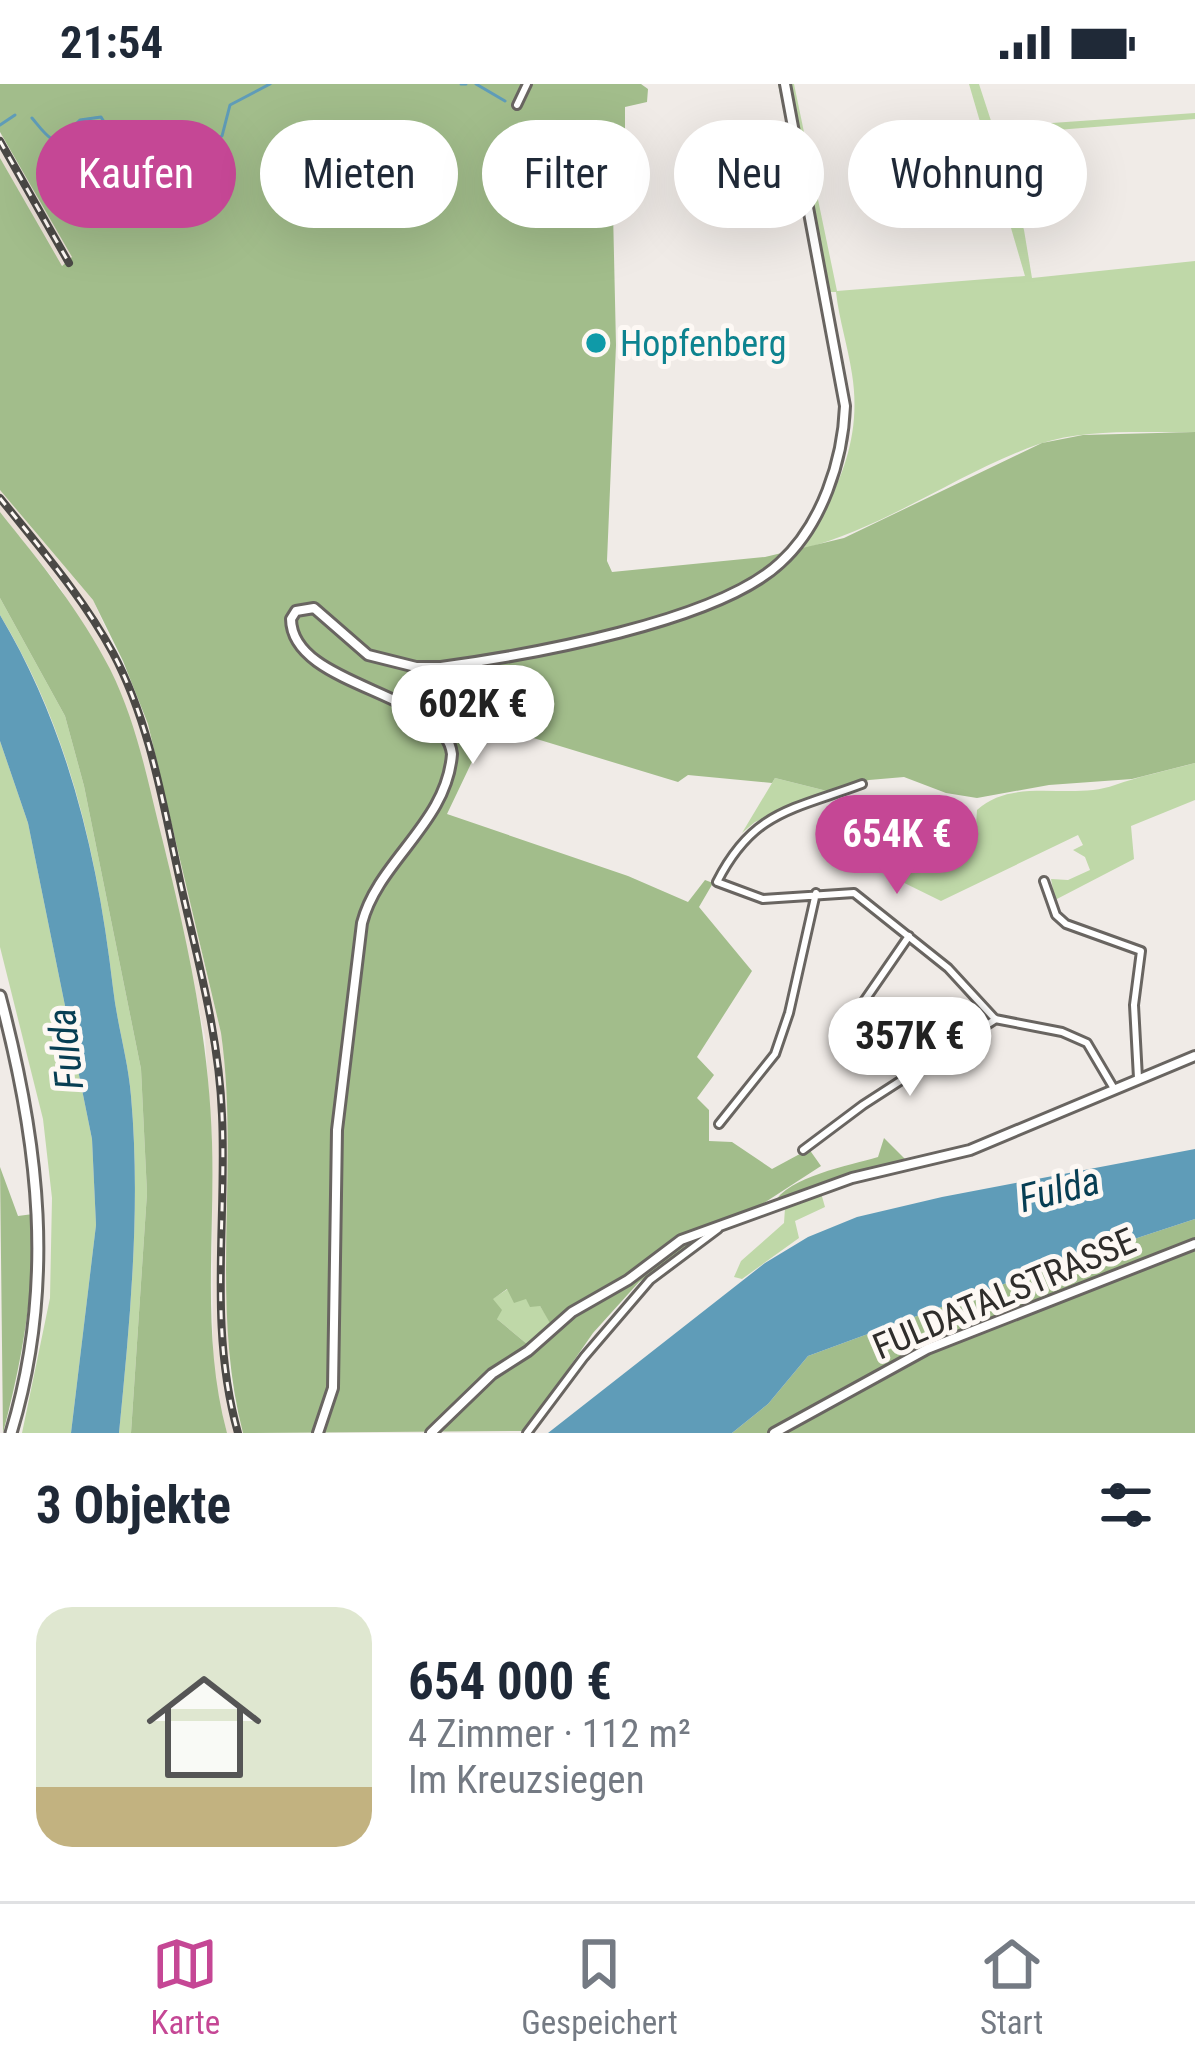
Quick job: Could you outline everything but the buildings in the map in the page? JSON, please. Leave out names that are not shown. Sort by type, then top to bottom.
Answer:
[{"type":"main road","points":[[0,996],[26,1097],[38,1180],[36,1312],[11,1433]]},
{"type":"street","points":[[517,105],[527,84]]},
{"type":"street","points":[[318,1433],[333,1388],[337,1130],[362,923],[374,895],[428,820],[452,754],[441,728],[323,662],[298,641],[291,619],[296,611],[314,608],[368,655],[402,665],[441,668],[632,629],[739,589],[788,556],[813,517],[839,459],[845,406],[785,84]]},
{"type":"street","points":[[862,784],[760,823],[742,837],[717,882],[764,899],[854,892],[909,936],[996,1019],[1062,1032],[1087,1043],[1113,1087]]},
{"type":"street","points":[[1043,881],[1056,915],[1066,924],[1141,951],[1134,1005],[1138,1078]]},
{"type":"street","points":[[719,1124],[775,1054],[816,893]]},
{"type":"street","points":[[838,1039],[909,936]]},
{"type":"street","points":[[803,1150],[862,1105],[996,1019]]},
{"type":"street","points":[[431,1433],[491,1373],[528,1351],[572,1312],[628,1280],[667,1247],[852,1178],[991,1142],[1195,1056]]},
{"type":"street","points":[[527,1433],[650,1280],[716,1234],[720,1226]]},
{"type":"street","name":"FULDATALSTRASSE","points":[[774,1433],[927,1348],[1195,1244]]},
{"type":"shaded area","points":[[1,134],[36,194],[36,222],[0,158]]},
{"type":"shaded area","points":[[40,228],[56,228],[73,258],[61,266]]},
{"type":"shaded area","points":[[0,490],[93,600],[148,724],[221,1033],[228,1082],[229,1381],[243,1433],[227,1433],[213,1381],[212,1142],[205,1037],[166,855],[109,668],[59,586],[0,512]]},
{"type":"green space","points":[[0,84],[641,84],[648,89],[647,102],[625,107],[625,120],[482,120],[482,228],[613,228],[616,345],[607,561],[612,572],[765,557],[844,538],[1042,443],[1083,435],[1195,432],[1195,763],[1132,779],[1049,785],[977,798],[946,793],[904,777],[869,780],[831,792],[775,778],[772,783],[688,775],[678,782],[497,727],[478,749],[447,814],[628,876],[688,902],[705,880],[713,883],[699,907],[752,971],[697,1057],[714,1075],[697,1098],[709,1110],[709,1141],[732,1142],[772,1169],[809,1149],[821,1166],[761,1205],[718,1220],[701,1239],[639,1282],[593,1333],[525,1431],[243,1433],[228,1334],[228,1133],[221,1033],[148,724],[93,600],[0,490],[0,158],[36,228],[62,266],[72,257],[55,228],[236,228],[236,120],[36,120],[36,194],[0,132]],"holes":[[[507,1289],[514,1303],[526,1299],[530,1307],[540,1306],[550,1323],[527,1344],[497,1319],[502,1310],[493,1299]]]},
{"type":"green space","points":[[778,84],[794,84],[801,120],[785,120]]},
{"type":"green space","points":[[969,84],[979,84],[991,120],[980,120]]},
{"type":"green space","points":[[1195,113],[1195,119],[1087,128],[1087,120]]},
{"type":"green space","points":[[807,228],[824,228],[837,291],[1025,276],[1011,228],[1023,228],[1032,278],[1195,261],[1195,432],[1096,433],[1039,444],[864,527],[803,549],[844,466],[854,422],[850,364],[836,292],[820,292]]},
{"type":"green space","points":[[0,512],[99,648],[126,707],[149,786],[186,943],[206,1062],[212,1142],[214,1361],[227,1433],[131,1433],[147,1193],[141,1069],[84,786],[65,716],[0,598]]},
{"type":"green space","points":[[0,598],[65,716],[84,786],[141,1069],[147,1193],[131,1433],[119,1433],[134,1222],[134,1138],[127,1069],[99,891],[77,795],[45,703],[0,615]]},
{"type":"green space","points":[[0,741],[28,823],[92,1139],[96,1225],[71,1433],[22,1433],[50,1298],[52,1198],[43,1119],[0,947]]},
{"type":"green space","points":[[1195,763],[1195,800],[1131,826],[1134,859],[1055,900],[1051,879],[1068,880],[1090,870],[1085,857],[1073,850],[1083,845],[1078,835],[941,901],[884,873],[881,835],[969,815],[971,825],[976,826],[977,810],[1008,794],[1098,789]]},
{"type":"green space","points":[[775,778],[831,792],[755,822],[742,833]]},
{"type":"green space","points":[[884,1138],[907,1161],[848,1176],[773,1204],[805,1179],[878,1157]]},
{"type":"green space","points":[[0,1167],[18,1216],[33,1214],[26,1324],[3,1433]]},
{"type":"green space","points":[[821,1193],[825,1207],[795,1221],[799,1238],[742,1279],[734,1277],[741,1261],[784,1223],[785,1208]]},
{"type":"green space","points":[[1195,1219],[1195,1433],[732,1433],[768,1404],[808,1356]]},
{"type":"green space","points":[[508,1289],[540,1306],[551,1323],[527,1344],[497,1319],[492,1299]]},
{"type":"water","points":[[0,615],[44,703],[76,795],[99,890],[130,1082],[134,1222],[119,1433],[71,1433],[96,1225],[92,1139],[28,823],[0,741]]},
{"type":"water","name":"Fulda","points":[[1195,1149],[1195,1219],[808,1356],[768,1404],[732,1433],[548,1433],[765,1263],[808,1237],[857,1217],[942,1197]]},
{"type":"waterway","points":[[32,118],[53,140],[72,144],[69,131],[80,120],[101,117],[106,125],[95,144],[107,145],[115,159],[130,160],[156,133],[172,135],[193,149],[222,136],[230,105],[270,84]]},
{"type":"waterway","points":[[461,84],[466,84]]},
{"type":"waterway","points":[[476,84],[505,101]]},
{"type":"waterway","points":[[0,125],[15,115]]},
{"type":"railway","points":[[0,141],[69,263]]},
{"type":"railway","points":[[0,498],[101,632],[137,707],[154,764],[217,1056],[223,1155],[221,1314],[238,1433]]},
{"type":"place","name":"Hopfenberg","points":[[596,343]]}]
